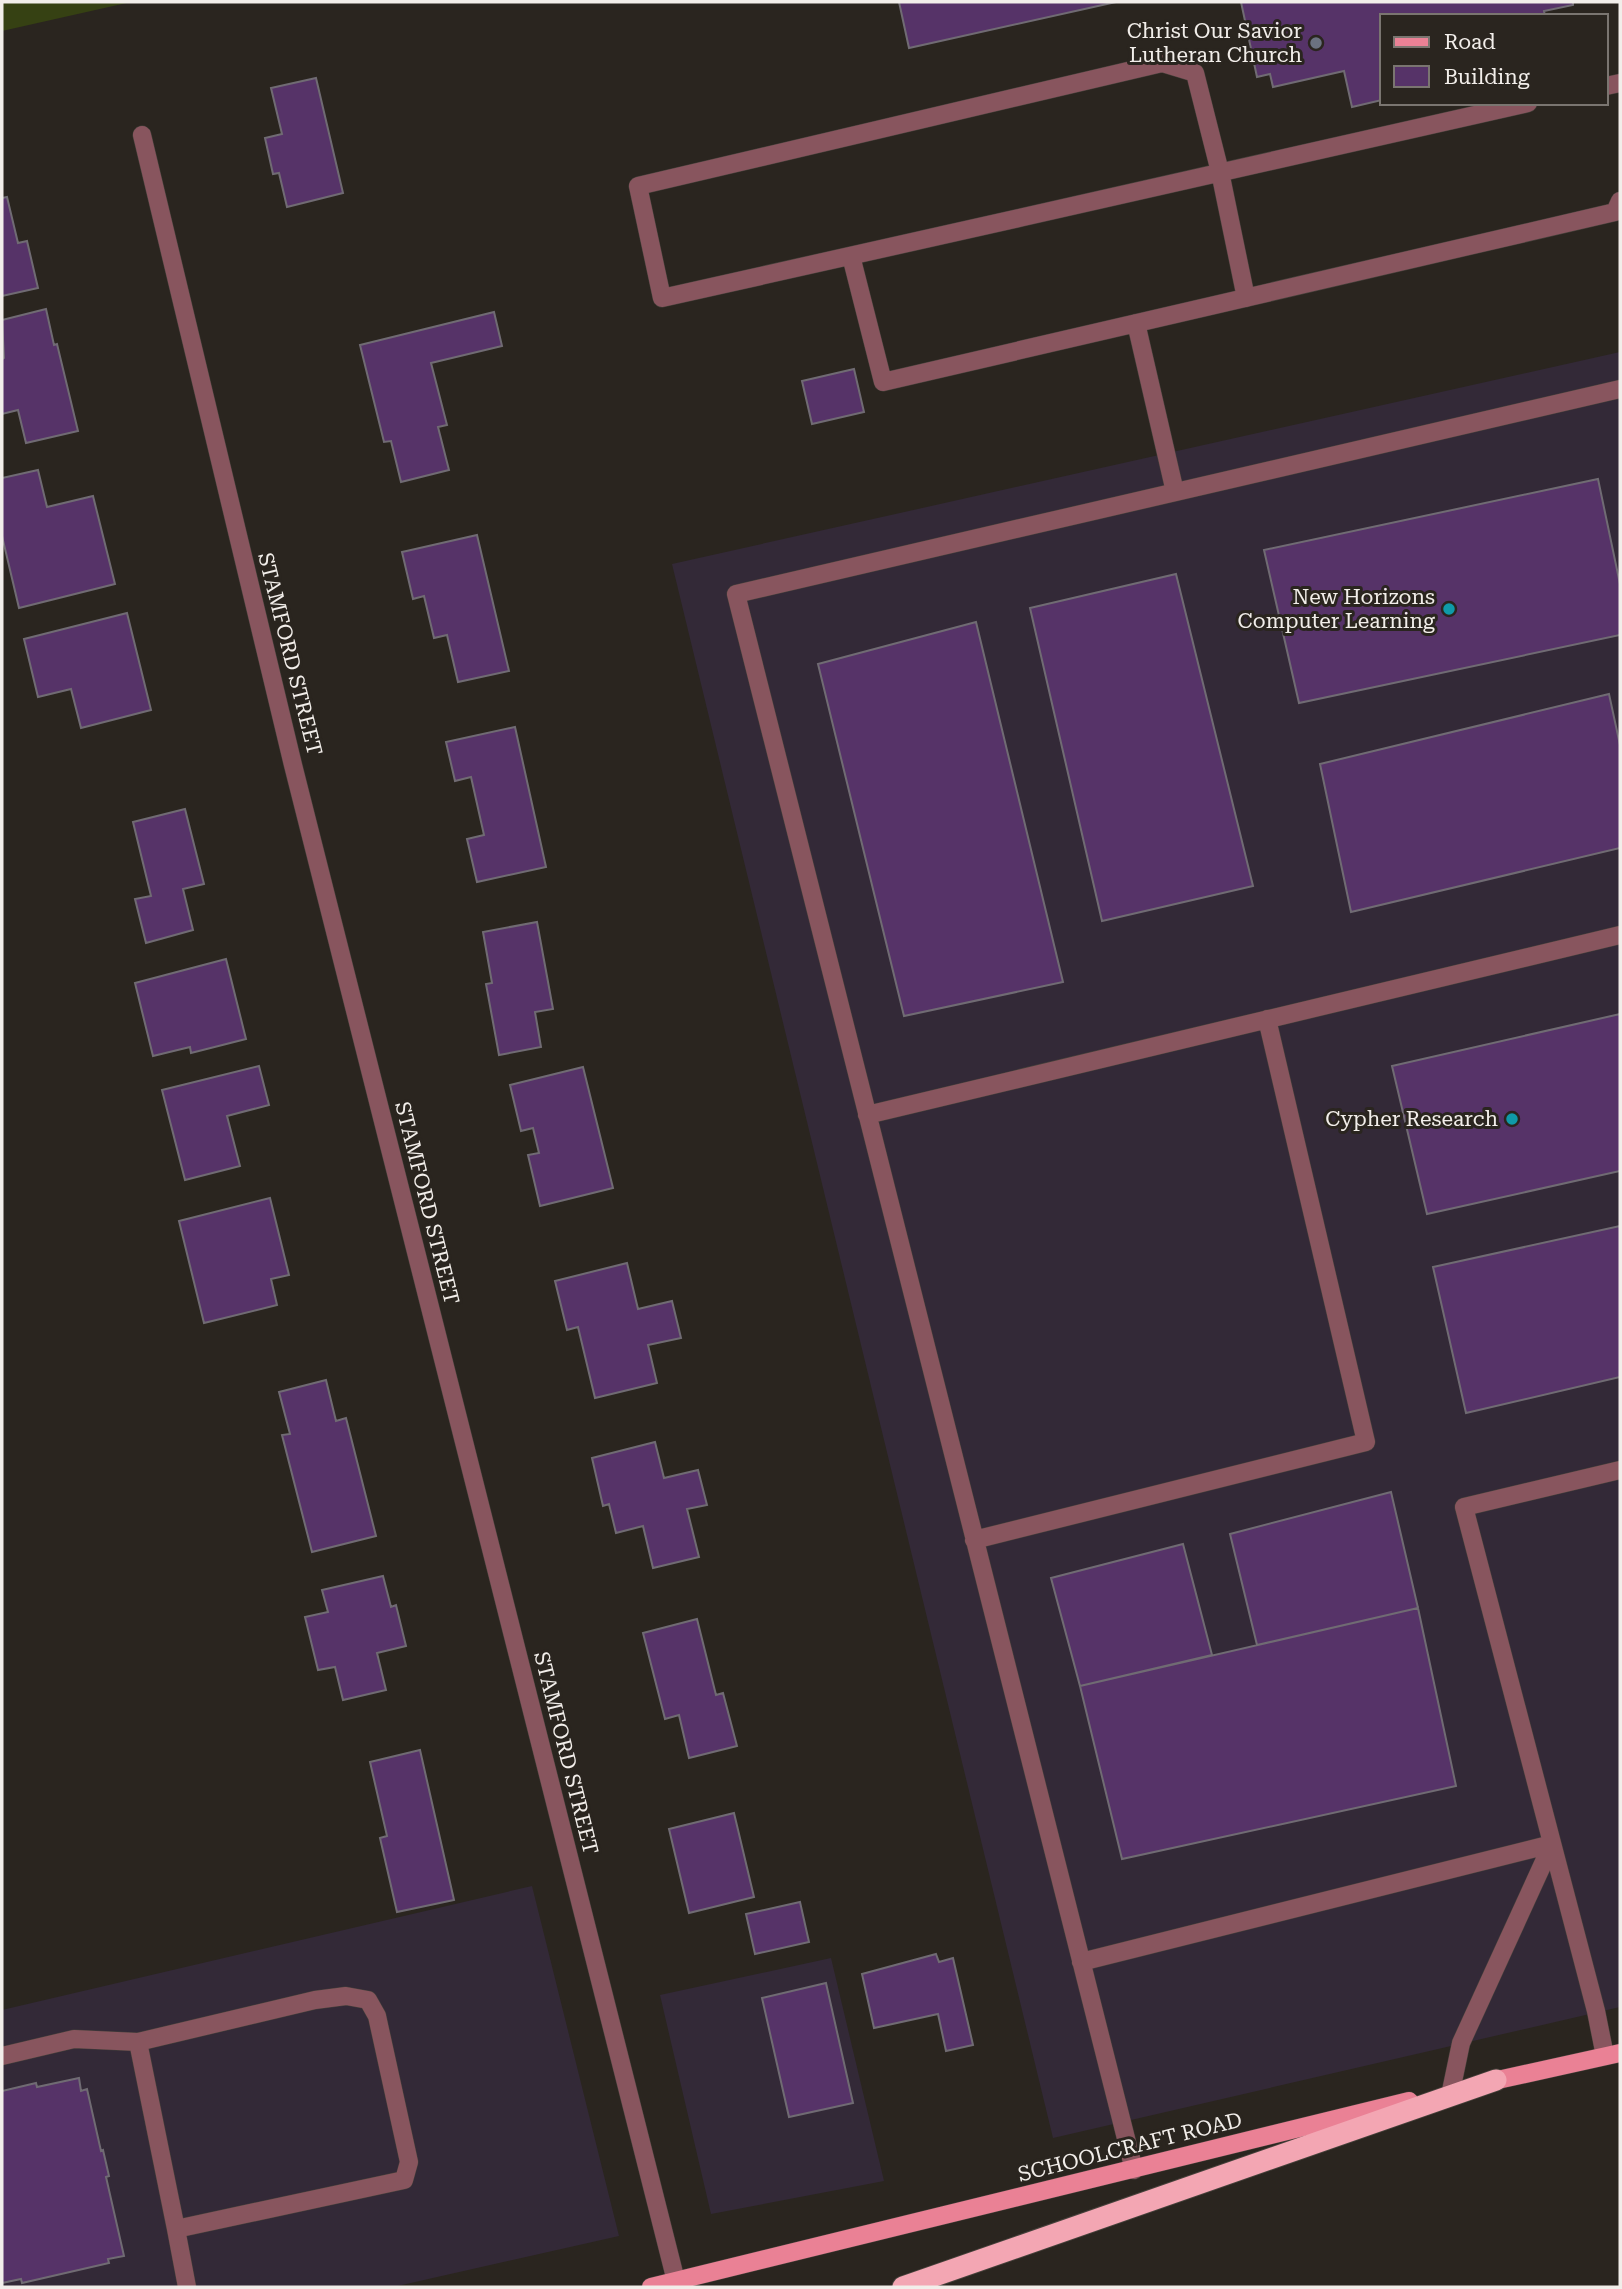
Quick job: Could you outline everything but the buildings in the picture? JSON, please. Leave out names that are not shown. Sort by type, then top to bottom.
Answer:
[{"type":"highway","points":[[903,2287],[1496,2080]]},
{"type":"main road","name":"SCHOOLCRAFT ROAD","points":[[651,2287],[1496,2080],[1613,2055]]},
{"type":"street","points":[[1246,298],[1220,172],[1195,73],[1162,63],[638,186],[663,299],[1220,172],[1519,105]]},
{"type":"street","name":"STAMFORD STREET","points":[[142,135],[297,779],[676,2281]]},
{"type":"street","points":[[851,256],[883,382],[1615,212],[1620,201]]},
{"type":"street","points":[[1136,323],[1175,492]]},
{"type":"street","points":[[1134,2170],[736,594],[1620,389]]},
{"type":"street","points":[[867,1115],[1620,935]]},
{"type":"street","points":[[974,1540],[1366,1442],[1267,1019]]},
{"type":"street","points":[[1613,2055],[1596,2011],[1464,1507],[1620,1470]]},
{"type":"street","points":[[1081,1962],[1552,1844]]},
{"type":"street","points":[[1451,2091],[1461,2043],[1552,1844]]},
{"type":"street","points":[[2,2056],[74,2039],[138,2042],[315,2000],[346,1996],[368,2000],[377,2016],[409,2162],[404,2180],[176,2229]]},
{"type":"street","points":[[138,2042],[187,2287]]},
{"type":"shaded area","points":[[1620,352],[1620,2007],[1053,2138],[672,564]]},
{"type":"shaded area","points":[[532,1886],[619,2236],[393,2287],[2,2287],[2,2010]]},
{"type":"shaded area","points":[[831,1958],[884,2181],[711,2214],[660,1995]]},
{"type":"green space","points":[[2,2],[131,2],[2,31]]},
{"type":"place","name":"Christ Our Savior Lutheran Church","points":[[1316,43]]},
{"type":"place","name":"New Horizons Computer Learning","points":[[1449,609]]},
{"type":"place","name":"Cypher Research","points":[[1512,1119]]}]
